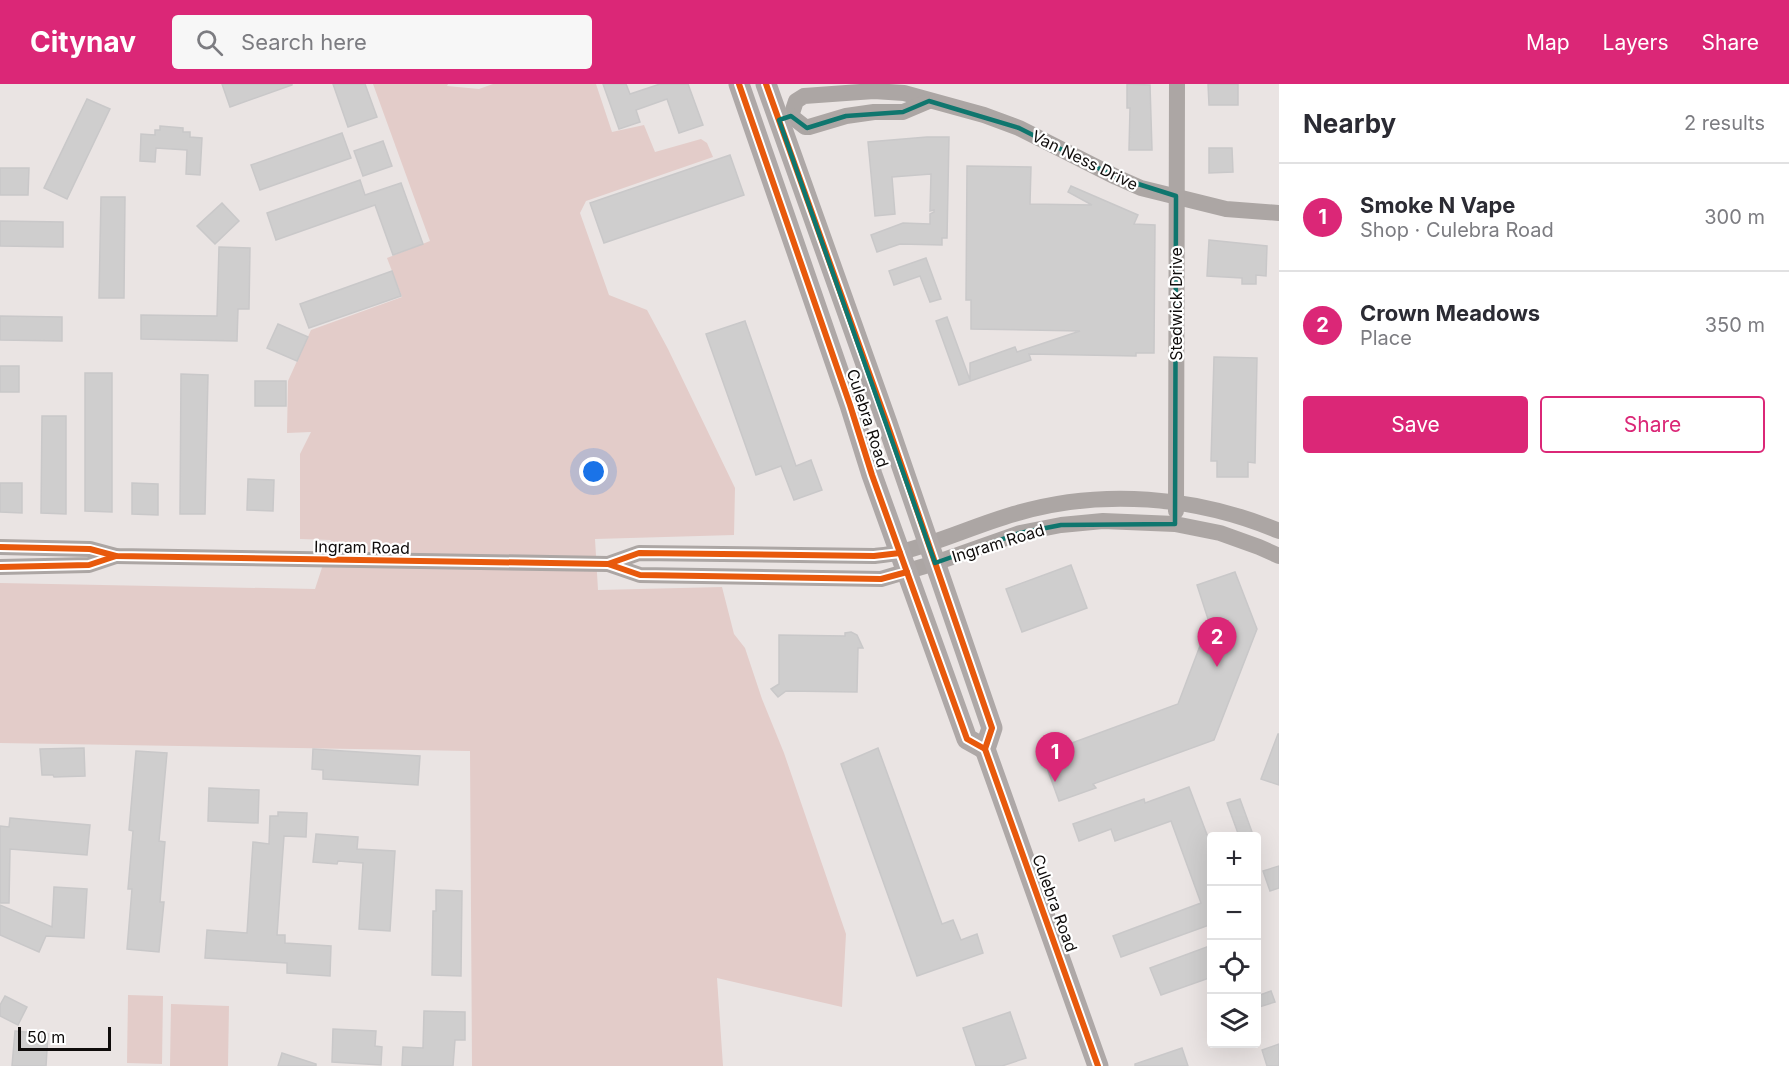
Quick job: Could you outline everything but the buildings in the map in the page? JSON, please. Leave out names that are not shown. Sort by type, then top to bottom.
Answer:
[{"type":"main road","name":"Culebra Road","points":[[739,84],[900,552],[967,739],[986,748]]},
{"type":"main road","name":"Culebra Road","points":[[766,84],[785,118],[927,543],[992,728],[986,748],[1098,1066]]},
{"type":"street","name":"Stedwick Drive","points":[[1175,524],[1177,502],[1178,84]]},
{"type":"street","name":"Van Ness Drive","points":[[785,118],[796,101],[804,96],[874,91],[904,93],[929,102],[984,115],[1019,128],[1142,188],[1226,209],[1279,213]]},
{"type":"street","points":[[754,127],[785,118],[809,128],[846,116],[874,112],[903,112],[929,102]]},
{"type":"street","name":"Ingram Road","points":[[608,564],[639,553],[874,556],[900,552],[1015,514],[1061,502],[1103,498],[1177,502],[1222,512],[1279,531]]},
{"type":"street","name":"Ingram Road","points":[[0,547],[90,549],[116,556],[608,564],[640,575],[881,579],[1020,533],[1061,525],[1103,521],[1175,524],[1220,534],[1279,556]]},
{"type":"street","name":"Ingram Road","points":[[0,567],[89,565],[116,556]]},
{"type":"highlighted area","points":[[929,101],[1019,128],[1116,177],[1176,196],[1175,524],[1061,525],[1020,533],[935,563],[779,120],[791,116],[807,128],[846,116],[903,112]]},
{"type":"shaded area","points":[[373,84],[448,84],[447,86],[479,89],[493,84],[596,84],[612,132],[644,125],[655,152],[701,139],[707,143],[713,157],[586,201],[580,213],[609,295],[647,310],[735,488],[734,535],[595,539],[598,590],[722,587],[734,634],[745,648],[762,699],[784,753],[846,934],[842,1007],[717,978],[723,1066],[472,1066],[470,751],[0,743],[0,583],[315,589],[331,540],[300,539],[300,454],[311,432],[287,433],[288,381],[311,330],[402,297],[387,258],[430,241]]},
{"type":"shaded area","points":[[128,995],[163,996],[162,1064],[127,1063]]},
{"type":"shaded area","points":[[171,1004],[229,1006],[228,1066],[170,1066]]},
{"type":"cycle path","points":[[739,84],[872,475],[967,739],[985,749]]},
{"type":"cycle path","points":[[766,84],[887,423],[992,728],[985,749],[1098,1066]]},
{"type":"cycle path","points":[[0,547],[90,549],[116,556],[608,564],[640,575],[881,579],[907,572]]},
{"type":"cycle path","points":[[608,564],[639,553],[874,556],[900,553]]},
{"type":"cycle path","points":[[0,567],[89,565],[116,556]]},
{"type":"place","name":"Crown Meadows","points":[[1217,667]]},
{"type":"place","name":"Smoke N Vape","points":[[1055,782]]}]
